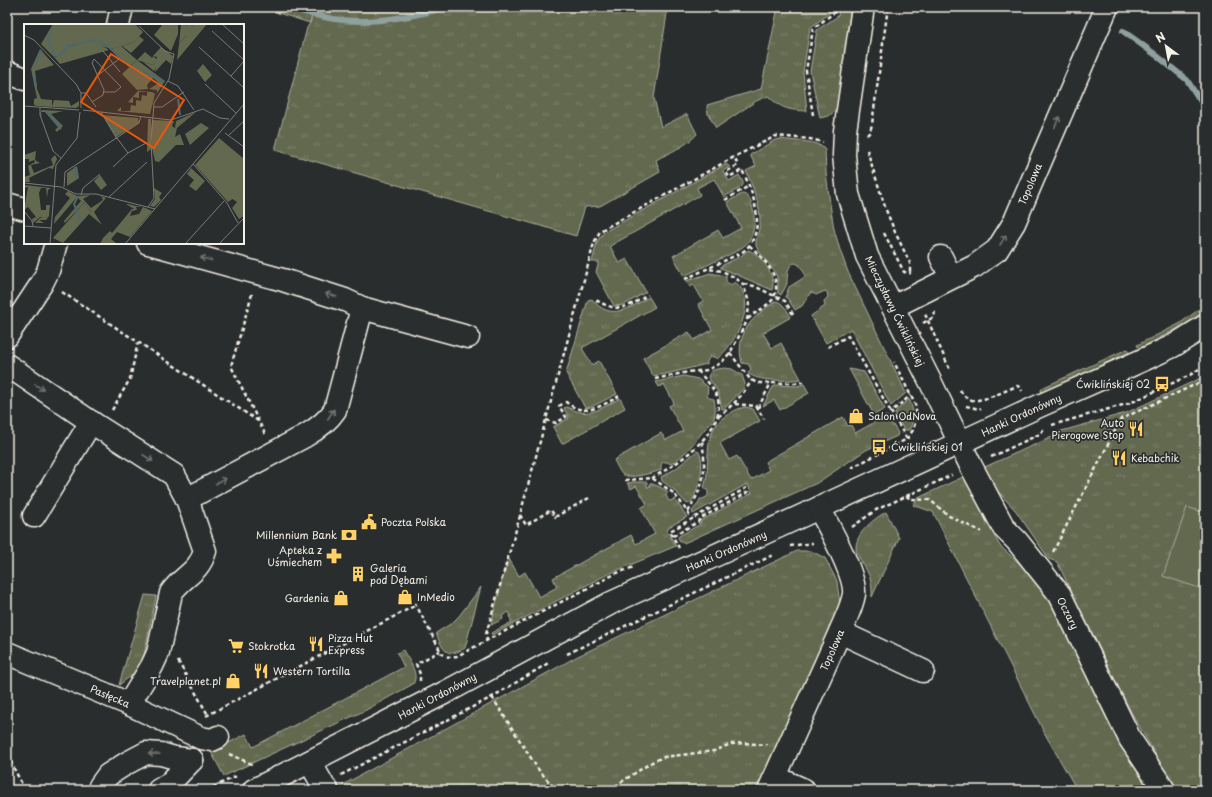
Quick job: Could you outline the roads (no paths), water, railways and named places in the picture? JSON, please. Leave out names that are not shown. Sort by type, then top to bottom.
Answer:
[{"type":"street","points":[[118,24],[122,7]]},
{"type":"street","name":"Mieczysławy Ćwiklińskiej","points":[[863,7],[845,131],[844,155],[848,194],[868,256],[932,385],[959,444]]},
{"type":"street","name":"Topolowa","points":[[893,307],[975,266],[997,250],[1014,223],[1107,7]]},
{"type":"street","points":[[7,72],[24,79]]},
{"type":"street","points":[[7,204],[24,209]]},
{"type":"street","points":[[7,336],[44,280],[56,244]]},
{"type":"street","points":[[152,244],[259,273],[345,300],[362,308],[468,337]]},
{"type":"street","points":[[941,257],[952,278]]},
{"type":"street","points":[[187,499],[321,426],[331,416],[335,410],[362,308]]},
{"type":"street","name":"Hanki Ordonówny","points":[[254,790],[446,692],[611,603],[1145,359],[1172,346],[1205,326]]},
{"type":"street","points":[[7,365],[174,475],[187,499],[205,551],[198,567],[174,587],[171,593],[158,652],[152,666],[129,704]]},
{"type":"street","points":[[34,516],[96,425]]},
{"type":"street","name":"Oczary","points":[[959,444],[1004,528],[1017,541],[1060,596],[1130,739],[1164,790]]},
{"type":"street","name":"Topolowa","points":[[772,783],[840,632],[852,603],[854,594],[854,585],[851,576],[819,508]]},
{"type":"street","points":[[840,632],[923,671]]},
{"type":"street","name":"Pasłęcka","points":[[7,653],[129,704],[201,738],[215,738]]},
{"type":"street","points":[[101,790],[100,786],[108,775],[146,753],[161,754],[175,758],[192,760],[169,784],[159,790]]},
{"type":"street","points":[[310,762],[327,785]]},
{"type":"street","points":[[772,783],[804,790]]},
{"type":"waterway","points":[[287,7],[328,18],[348,21],[391,19],[446,7]]},
{"type":"waterway","points":[[1123,31],[1187,80],[1205,108]]},
{"type":"place","name":"Ćwiklińskiej 02","points":[[1162,384]]},
{"type":"place","name":"Salon OdNova","points":[[856,416]]},
{"type":"place","name":"Auto Pierogowe Stop","points":[[1136,429]]},
{"type":"place","name":"Ćwiklińskiej 01","points":[[879,447]]},
{"type":"place","name":"Kebabchik","points":[[1119,458]]},
{"type":"place","name":"Poczta Polska","points":[[369,522]]},
{"type":"place","name":"Millennium Bank","points":[[349,535]]},
{"type":"place","name":"Apteka z Uśmiechem","points":[[334,556]]},
{"type":"place","name":"Galeria pod Dębami","points":[[358,574]]},
{"type":"place","name":"InMedio","points":[[405,597]]},
{"type":"place","name":"Gardenia","points":[[341,598]]},
{"type":"place","name":"Pizza Hut Express","points":[[316,644]]},
{"type":"place","name":"Stokrotka","points":[[236,646]]},
{"type":"place","name":"Western Tortilla","points":[[261,671]]},
{"type":"place","name":"Travelplanet.pl","points":[[233,681]]}]
